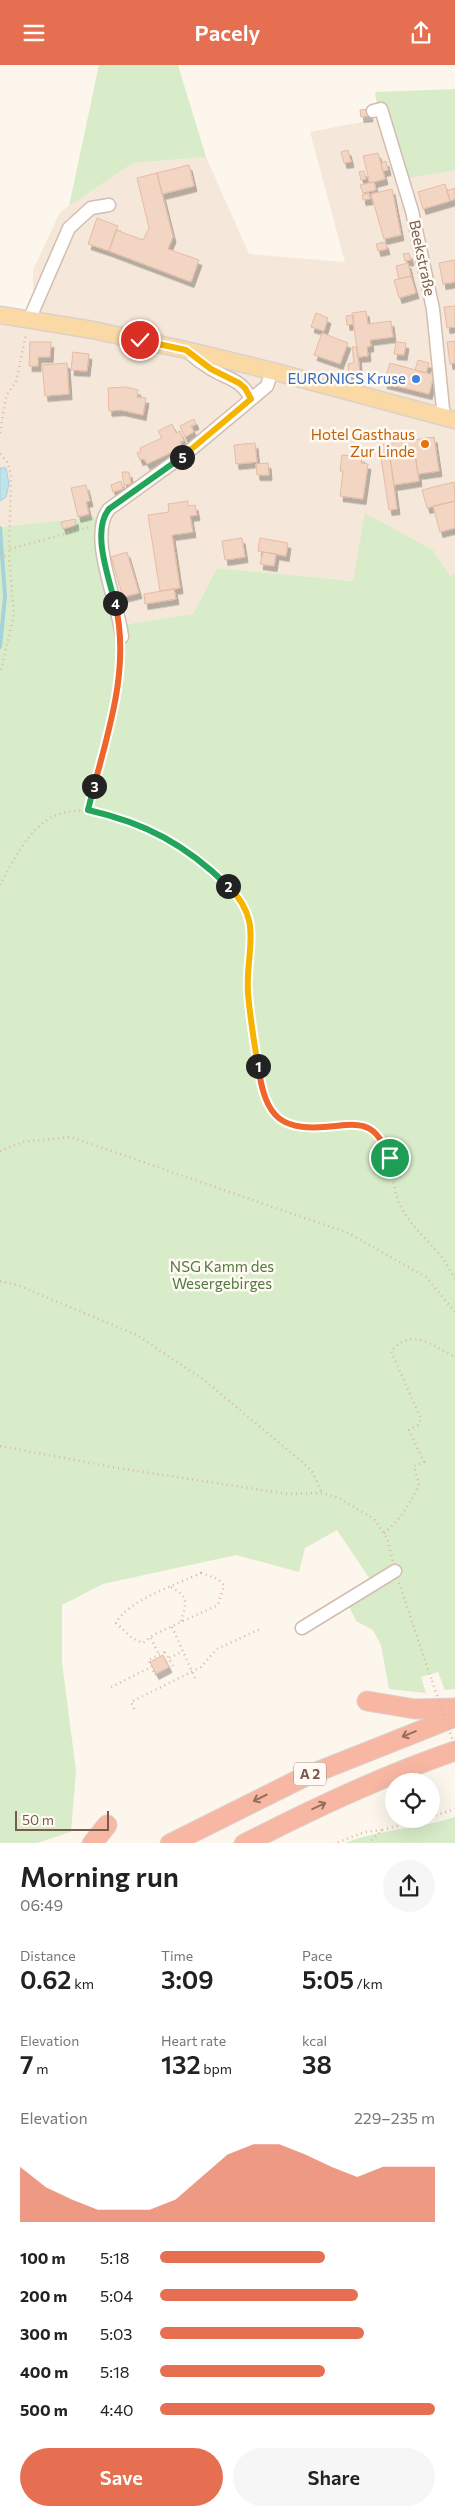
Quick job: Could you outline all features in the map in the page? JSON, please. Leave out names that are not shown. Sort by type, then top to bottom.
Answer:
[{"type":"highway","points":[[367,1701],[415,1709],[455,1708]]},
{"type":"highway","name":"A 2","points":[[170,1843],[304,1777],[455,1717]]},
{"type":"highway","name":"A 2","points":[[244,1843],[370,1783],[455,1751]]},
{"type":"highway","points":[[92,1843],[107,1825]]},
{"type":"main road","points":[[0,315],[93,330],[186,350],[272,371],[450,420]]},
{"type":"street","name":"Beekstraße","points":[[373,111],[381,109],[412,211],[433,309],[450,420]]},
{"type":"street","points":[[29,320],[69,228],[91,208],[109,205]]},
{"type":"street","points":[[186,350],[211,369],[239,383],[245,388],[251,399]]},
{"type":"street","points":[[122,637],[102,552],[103,516],[109,509],[188,452],[267,386],[272,371]]},
{"type":"street","points":[[302,1627],[395,1571]]},
{"type":"path","points":[[0,433],[6,396],[16,382],[29,320]]},
{"type":"path","points":[[0,454],[7,461],[11,474],[9,558],[14,614],[0,674]]},
{"type":"path","points":[[10,549],[102,523]]},
{"type":"path","points":[[0,554],[9,558]]},
{"type":"path","points":[[88,810],[116,707],[122,637]]},
{"type":"path","points":[[0,885],[13,861],[32,834],[47,820],[66,812],[88,810],[122,818],[171,840],[202,861],[235,893],[249,919],[252,935],[248,992],[261,1087],[266,1104],[276,1116],[300,1127],[315,1128],[358,1125],[370,1129],[381,1141],[390,1158],[396,1196],[403,1211],[442,1257],[455,1278]]},
{"type":"path","points":[[0,1151],[23,1142],[71,1137],[348,1233],[426,1277],[455,1312]]},
{"type":"path","points":[[0,1281],[17,1285],[137,1335],[204,1380],[301,1461],[312,1471],[322,1493],[288,1494],[118,1468],[0,1446]]},
{"type":"path","points":[[384,1533],[399,1521],[407,1509],[419,1485],[414,1466],[424,1462],[409,1430],[418,1425],[421,1419],[390,1351],[407,1341],[416,1339],[427,1340],[455,1357]]},
{"type":"path","points":[[201,1573],[218,1579],[224,1585],[218,1605],[172,1626],[143,1643],[132,1639],[116,1623],[120,1615],[141,1601],[171,1587],[201,1573]]},
{"type":"path","points":[[171,1587],[184,1595],[186,1600],[181,1622]]},
{"type":"path","points":[[172,1626],[195,1678]]},
{"type":"path","points":[[134,1709],[131,1702],[201,1667],[217,1649],[260,1629]]},
{"type":"path","points":[[151,1637],[159,1655]]},
{"type":"path","points":[[167,1659],[183,1651]]},
{"type":"path","points":[[165,1652],[167,1659],[173,1667],[155,1675],[148,1660],[165,1652]]},
{"type":"path","points":[[111,1687],[151,1667]]},
{"type":"path","points":[[432,1681],[455,1747]]},
{"type":"path","points":[[440,1814],[455,1809]]},
{"type":"path","points":[[333,1843],[365,1832],[390,1828]]},
{"type":"path","points":[[368,1843],[382,1830]]},
{"type":"shaded area","points":[[387,117],[407,177],[455,170],[455,574],[450,576],[433,550],[353,581],[217,568],[193,614],[121,625],[103,516],[0,527],[0,315],[33,320],[33,270],[60,212],[133,163],[206,157],[249,254],[345,262],[310,132]]},
{"type":"green space","points":[[99,65],[178,65],[206,157],[133,163],[69,206]]},
{"type":"green space","points":[[455,89],[455,170],[407,178],[379,119],[375,92]]},
{"type":"green space","name":"NSG Kamm des Wesergebirges","points":[[365,513],[433,550],[450,576],[455,574],[455,1689],[445,1690],[438,1672],[421,1677],[426,1693],[389,1689],[381,1645],[373,1630],[356,1621],[349,1606],[376,1588],[337,1530],[305,1548],[299,1572],[236,1555],[103,1584],[62,1605],[62,1662],[76,1771],[71,1832],[37,1843],[0,1843],[0,527],[103,516],[121,625],[193,614],[217,568],[353,581]]},
{"type":"green space","points":[[455,1817],[455,1843],[345,1843],[358,1838],[408,1828],[440,1828],[441,1821]]},
{"type":"water","points":[[0,468],[6,468],[9,484],[6,497],[0,501]]},
{"type":"building","points":[[369,109],[370,116],[361,117],[360,110]]},
{"type":"building","points":[[348,150],[351,162],[344,163],[341,152]]},
{"type":"building","points":[[378,153],[385,179],[370,183],[363,156]]},
{"type":"building","points":[[386,161],[388,170],[383,171],[381,163]]},
{"type":"building","points":[[189,165],[194,186],[162,194],[157,173]]},
{"type":"building","points":[[364,171],[366,179],[361,180],[359,172]]},
{"type":"building","points":[[157,173],[173,237],[168,249],[199,260],[191,282],[109,251],[116,230],[143,240],[149,228],[137,178]]},
{"type":"building","points":[[374,182],[376,190],[363,193],[360,185]]},
{"type":"building","points":[[445,184],[450,201],[423,209],[418,192]]},
{"type":"building","points":[[455,188],[455,199],[450,201],[447,191]]},
{"type":"building","points":[[392,189],[401,235],[384,239],[371,194]]},
{"type":"building","points":[[369,193],[370,199],[363,200],[362,195]]},
{"type":"building","points":[[97,218],[118,226],[109,251],[88,244]]},
{"type":"building","points":[[385,242],[387,249],[378,251],[376,244]]},
{"type":"building","points":[[409,253],[411,260],[405,261],[403,254]]},
{"type":"building","points":[[455,260],[455,282],[443,284],[439,263]]},
{"type":"building","points":[[408,263],[411,276],[399,279],[396,266]]},
{"type":"building","points":[[411,276],[416,293],[399,298],[394,280]]},
{"type":"building","points":[[455,306],[455,327],[447,328],[444,307]]},
{"type":"building","points":[[366,311],[368,324],[391,321],[393,337],[370,340],[371,346],[367,347],[368,356],[358,357],[352,313]]},
{"type":"building","points":[[316,313],[328,318],[324,331],[311,327]]},
{"type":"building","points":[[353,315],[354,324],[347,325],[346,316]]},
{"type":"building","points":[[322,333],[348,343],[340,364],[314,355]]},
{"type":"building","points":[[455,341],[455,363],[450,364],[447,342]]},
{"type":"building","points":[[30,342],[51,342],[50,357],[38,357],[38,366],[29,366]]},
{"type":"building","points":[[396,342],[406,343],[404,355],[394,354]]},
{"type":"building","points":[[352,347],[357,347],[360,374],[349,376],[348,364],[354,363]]},
{"type":"building","points":[[73,352],[89,354],[87,371],[71,370]]},
{"type":"building","points":[[418,360],[429,363],[426,373],[415,370]]},
{"type":"building","points":[[67,363],[69,394],[45,396],[42,365]]},
{"type":"building","points":[[390,363],[434,375],[429,394],[384,383]]},
{"type":"building","points":[[126,387],[138,390],[137,397],[146,398],[143,415],[121,410],[109,411],[108,388]]},
{"type":"building","points":[[194,419],[196,424],[191,426],[194,432],[185,437],[180,426]]},
{"type":"building","points":[[172,424],[176,433],[180,431],[184,441],[180,442],[183,447],[147,464],[144,459],[140,460],[137,453],[141,451],[140,448],[162,438],[158,431]]},
{"type":"building","points":[[434,437],[439,471],[418,474],[415,454],[381,458],[379,445]]},
{"type":"building","points":[[255,443],[257,462],[236,464],[234,445]]},
{"type":"building","points":[[415,454],[419,481],[394,485],[390,457]]},
{"type":"building","points":[[342,455],[362,457],[361,463],[368,464],[363,499],[340,496],[343,471],[340,471]]},
{"type":"building","points":[[390,457],[397,509],[389,510],[381,458]]},
{"type":"building","points":[[268,463],[269,475],[257,475],[256,464]]},
{"type":"building","points":[[122,472],[129,472],[131,484],[124,485]]},
{"type":"building","points":[[121,481],[123,489],[113,492],[111,485]]},
{"type":"building","points":[[454,482],[455,501],[427,508],[422,490]]},
{"type":"building","points":[[86,485],[90,501],[86,502],[89,514],[78,517],[71,488]]},
{"type":"building","points":[[188,501],[188,506],[195,505],[197,515],[190,516],[193,532],[172,535],[180,588],[160,591],[148,515],[169,512],[168,504]]},
{"type":"building","points":[[455,501],[455,528],[440,532],[433,506]]},
{"type":"building","points":[[75,519],[76,525],[63,529],[61,522]]},
{"type":"building","points":[[242,538],[245,557],[225,560],[222,541]]},
{"type":"building","points":[[260,538],[288,543],[286,556],[258,551]]},
{"type":"building","points":[[127,552],[139,593],[123,597],[111,557]]},
{"type":"building","points":[[263,552],[276,554],[274,566],[260,564]]},
{"type":"building","points":[[174,589],[176,599],[145,604],[144,594]]},
{"type":"building","points":[[163,1655],[169,1667],[156,1674],[150,1662]]},
{"type":"waterway","points":[[0,528],[5,596],[0,647]]},
{"type":"place","name":"EURONICS Kruse","points":[[416,379]]},
{"type":"place","name":"Hotel Gasthaus Zur Linde","points":[[425,444]]},
{"type":"route","points":[[140,340],[186,350],[211,369],[239,383],[245,388],[251,399],[188,452],[109,509],[103,516],[101,531],[102,552],[121,625],[122,637],[116,707],[88,810],[122,818],[171,840],[202,861],[235,893],[244,907],[249,919],[252,935],[248,992],[261,1087],[266,1104],[276,1116],[300,1127],[315,1128],[358,1125],[370,1129],[381,1141],[390,1158]]}]
